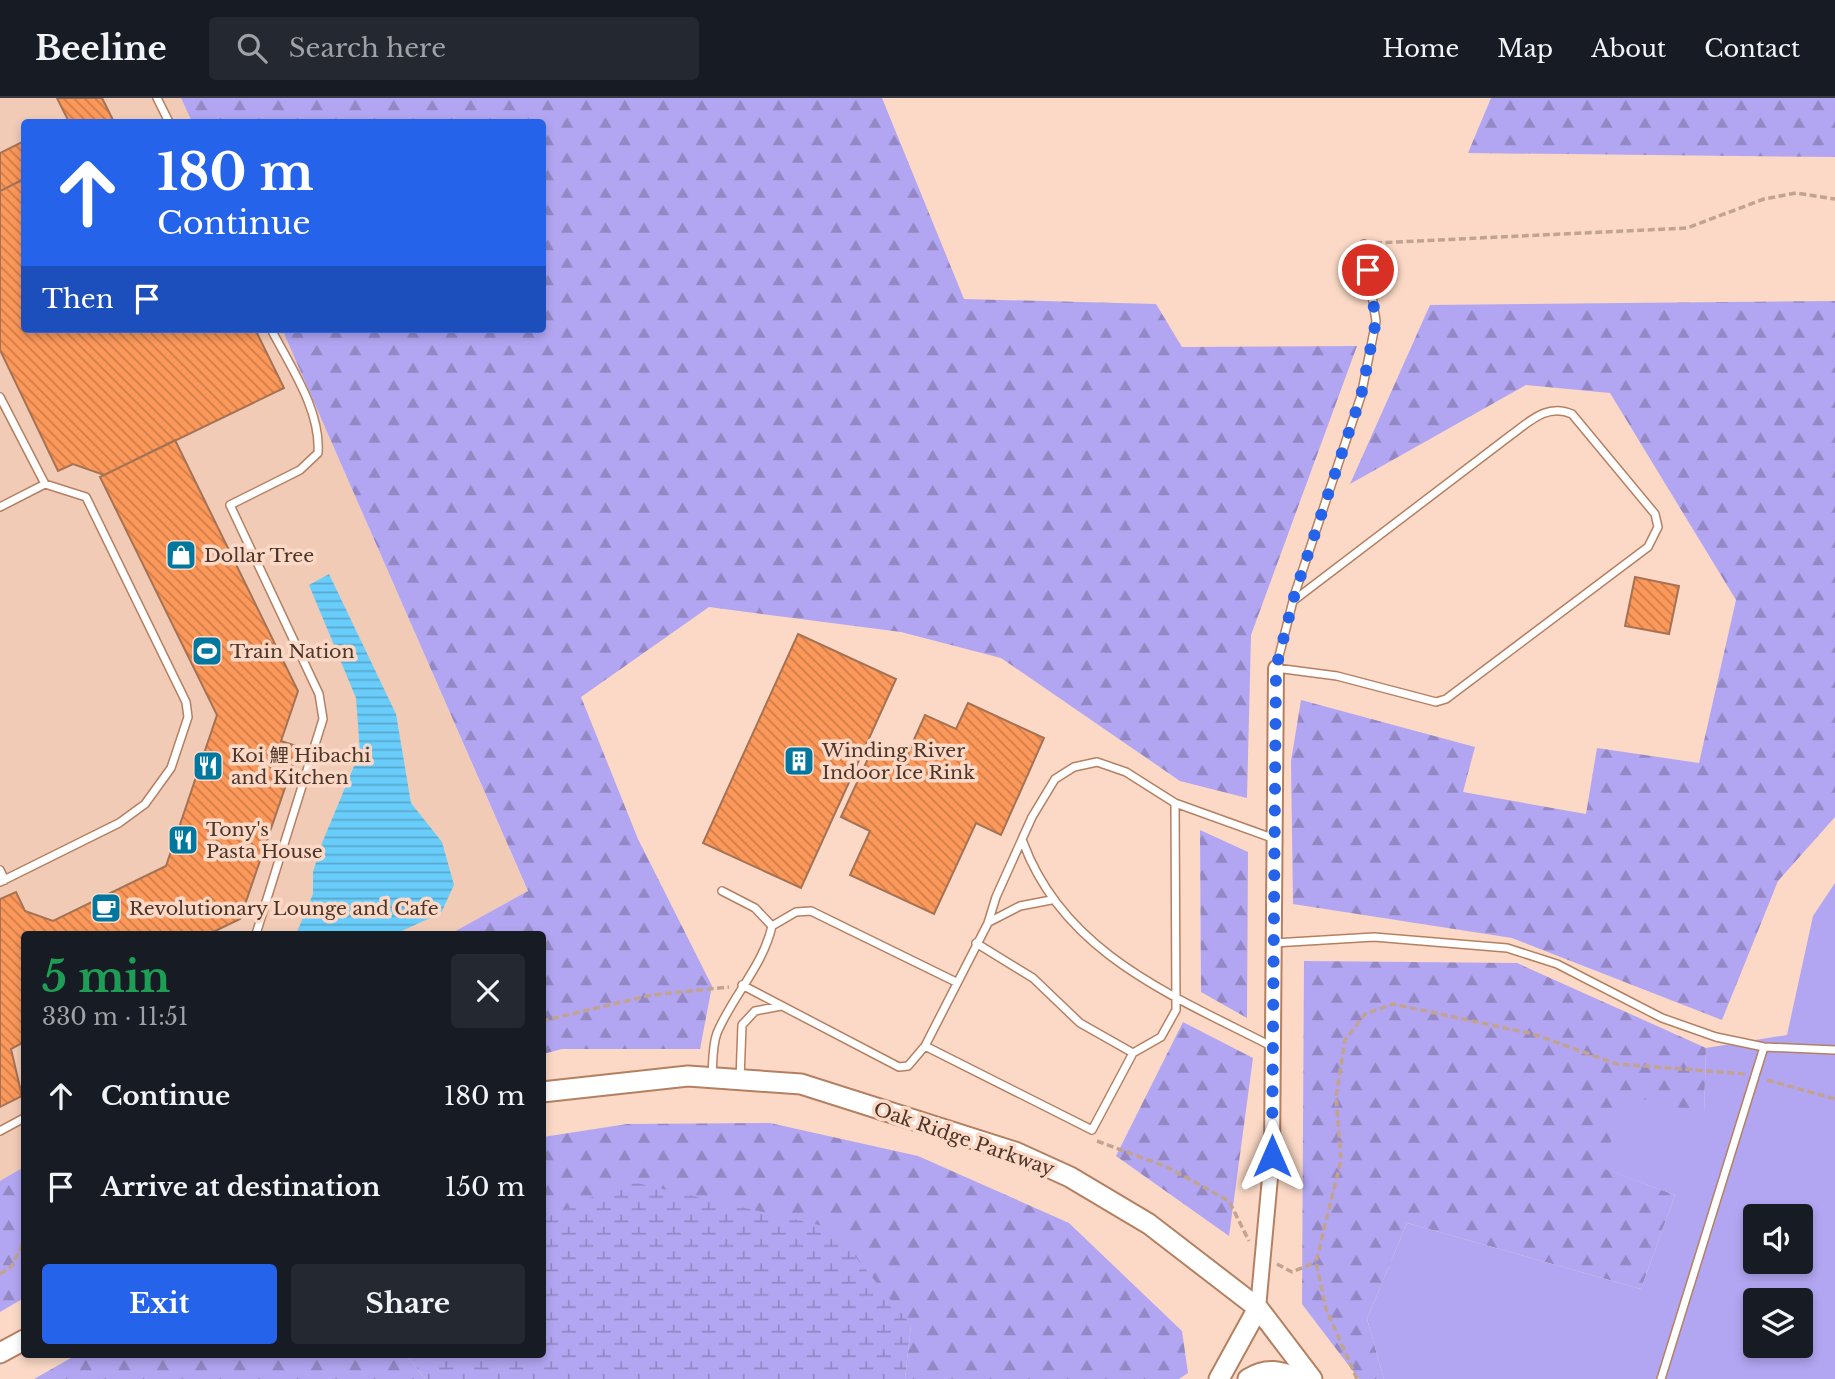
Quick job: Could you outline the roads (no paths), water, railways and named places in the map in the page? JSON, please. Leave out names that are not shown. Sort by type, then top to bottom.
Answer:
[{"type":"street","points":[[1219,1379],[1258,1308],[1272,1156],[1276,668]]},
{"type":"street","name":"Oak Ridge Parkway","points":[[546,1092],[688,1076],[801,1084],[1015,1153],[1070,1177],[1149,1224],[1258,1308],[1312,1379]]},
{"type":"street","points":[[0,1353],[21,1342]]},
{"type":"street","points":[[1248,1379],[1262,1371],[1278,1370],[1300,1379]]},
{"type":"lane","points":[[157,98],[168,119]]},
{"type":"lane","points":[[1293,601],[1542,412],[1556,410],[1572,414],[1656,514],[1658,527],[1648,547],[1446,699],[1436,702],[1337,676],[1276,668],[1293,601],[1361,396],[1374,334],[1376,321],[1364,244]]},
{"type":"lane","points":[[257,931],[323,719],[319,694],[230,505],[300,470],[318,453],[319,435],[310,407],[273,333]]},
{"type":"lane","points":[[0,397],[45,484]]},
{"type":"lane","points":[[0,507],[45,484],[86,497],[186,702],[188,717],[171,768],[145,804],[119,823],[2,881],[0,870]]},
{"type":"lane","points":[[742,985],[899,1067],[916,1060],[988,923],[996,897],[1032,817],[1055,779],[1074,767],[1097,762],[1126,772],[1174,803],[1275,839]]},
{"type":"lane","points":[[925,1045],[1092,1130],[1133,1053],[1161,1037],[1176,1010],[1174,803]]},
{"type":"lane","points":[[1023,842],[1034,872],[1051,900],[1094,944],[1174,996],[1273,1047]]},
{"type":"lane","points":[[723,891],[755,908],[772,926]]},
{"type":"lane","points":[[988,923],[1014,908],[1051,900]]},
{"type":"lane","points":[[712,1078],[716,1036],[742,985],[768,944],[772,926],[796,912],[811,911],[956,982]]},
{"type":"lane","points":[[1274,943],[1374,937],[1507,948],[1557,964],[1662,1018],[1716,1037],[1764,1047],[1835,1050]]},
{"type":"lane","points":[[976,943],[1033,978],[1080,1023],[1133,1053]]},
{"type":"lane","points":[[740,1080],[742,1025],[755,1011],[781,1006]]},
{"type":"lane","points":[[1661,1379],[1764,1047]]},
{"type":"lane","points":[[0,1131],[21,1120]]},
{"type":"water","points":[[329,574],[396,714],[411,803],[442,842],[454,885],[441,913],[402,931],[297,931],[313,894],[313,872],[322,843],[360,752],[356,698],[309,585]]},
{"type":"place","name":"Dollar Tree","points":[[181,555]]},
{"type":"place","name":"Train Nation","points":[[207,651]]},
{"type":"place","name":"Winding River Indoor Ice Rink","points":[[799,761]]},
{"type":"place","name":"Koi 鯉 Hibachi and Kitchen","points":[[208,766]]},
{"type":"place","name":"Tony's Pasta House","points":[[183,840]]},
{"type":"place","name":"Revolutionary Lounge and Cafe","points":[[106,908]]}]
